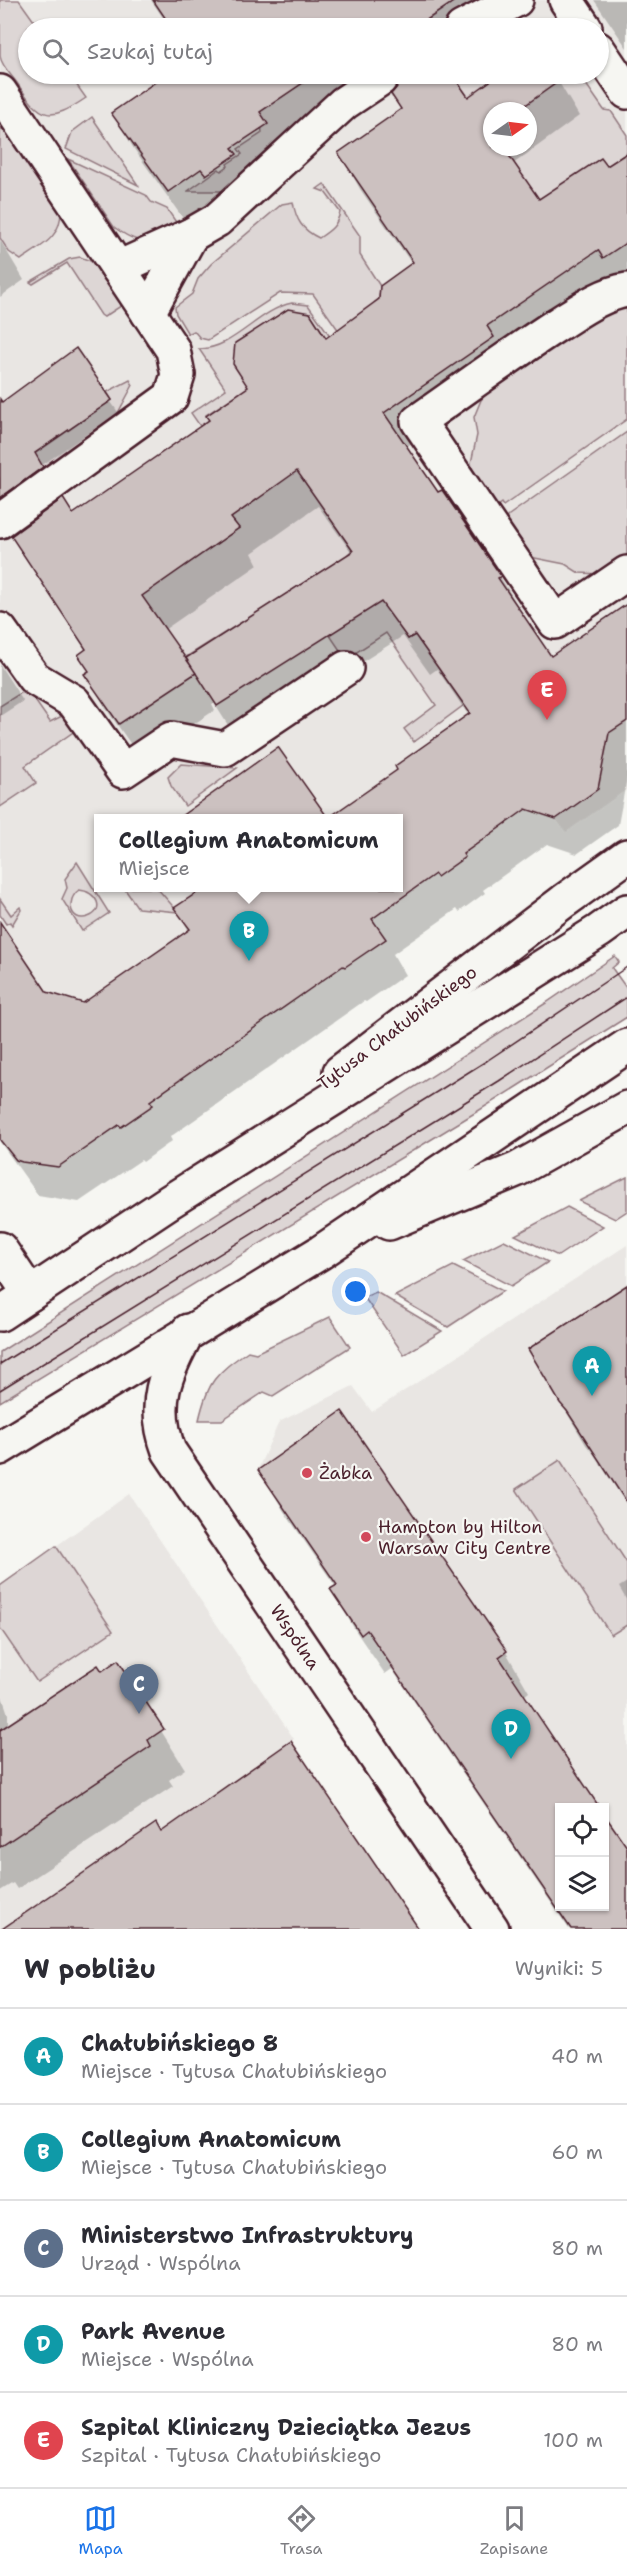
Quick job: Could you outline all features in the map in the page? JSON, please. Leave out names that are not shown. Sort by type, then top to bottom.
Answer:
[{"type":"main road","points":[[481,18],[516,0]]},
{"type":"main road","points":[[566,0],[578,18]]},
{"type":"main road","points":[[609,65],[627,92]]},
{"type":"main road","points":[[118,268],[191,235],[217,220],[344,103],[373,84]]},
{"type":"main road","points":[[0,92],[173,350],[178,375],[171,397],[0,521]]},
{"type":"main road","points":[[148,313],[191,235]]},
{"type":"main road","points":[[627,290],[614,292],[532,340],[418,422],[555,622],[627,573]]},
{"type":"main road","points":[[0,630],[34,678],[74,702],[123,771],[171,739],[225,749],[346,668]]},
{"type":"main road","name":"Tytusa Chałubińskiego","points":[[169,1202],[564,901],[627,856]]},
{"type":"main road","name":"Tytusa Chałubińskiego","points":[[0,1314],[169,1202],[599,931],[627,911]]},
{"type":"main road","points":[[0,1448],[321,1251],[627,1046]]},
{"type":"main road","points":[[321,1251],[518,1169],[627,1108]]},
{"type":"main road","points":[[0,1248],[30,1294]]},
{"type":"main road","name":"Wspólna","points":[[188,1331],[169,1366],[162,1392],[162,1433],[169,1451],[492,1929]]},
{"type":"shaded area","points":[[0,0],[627,0],[627,789],[566,832],[556,819],[528,808],[463,853],[465,857],[437,877],[435,875],[373,919],[386,939],[345,967],[343,966],[150,1101],[153,1105],[121,1127],[119,1126],[66,1162],[52,1167],[19,1161],[0,1140]]},
{"type":"shaded area","points":[[0,0],[19,0],[32,18],[18,18],[18,84],[76,84],[86,98],[54,114],[40,110],[33,104],[7,70],[0,56]]},
{"type":"shaded area","points":[[456,0],[490,0],[458,18],[430,18]]},
{"type":"shaded area","points":[[412,8],[419,18],[397,18]]},
{"type":"shaded area","points":[[301,84],[354,84],[223,191],[188,191],[219,169],[221,171],[228,166],[227,164],[242,154],[238,149],[262,133],[260,112]]},
{"type":"shaded area","points":[[459,84],[586,84],[604,110],[611,111],[627,135],[627,153],[544,208],[509,156],[537,156],[537,102],[483,102],[483,118]]},
{"type":"shaded area","points":[[92,117],[138,185],[66,149],[72,132]]},
{"type":"shaded area","points":[[0,129],[7,129],[61,211],[58,228],[54,235],[21,260],[9,252],[0,238]]},
{"type":"shaded area","points":[[68,159],[146,195],[151,202],[167,209],[180,228],[147,241],[124,234],[114,227]]},
{"type":"shaded area","points":[[324,184],[360,236],[360,255],[380,286],[379,299],[375,302],[377,306],[339,331],[313,294],[280,293],[208,340],[200,338],[194,331],[188,334],[176,314],[175,307],[192,294],[198,279],[211,264],[282,204],[293,202],[301,224],[308,232],[319,238],[333,227],[340,212],[325,192],[317,189]]},
{"type":"shaded area","points":[[80,257],[96,263],[124,304],[104,317],[67,263],[33,284],[30,282],[69,259]]},
{"type":"shaded area","points":[[292,303],[308,305],[331,337],[327,339],[310,313],[248,387],[206,415],[209,420],[200,426],[191,413],[226,389],[199,349],[224,343],[268,313]]},
{"type":"shaded area","points":[[627,305],[627,419],[503,506],[501,503],[493,509],[475,480],[471,463],[477,435],[474,417],[481,400],[491,388],[592,319]]},
{"type":"shaded area","points":[[130,380],[133,385],[113,422],[0,509],[0,478],[112,400],[107,392]]},
{"type":"shaded area","points":[[627,432],[627,559],[601,574],[579,573],[565,564],[535,558],[522,549],[502,522]]},
{"type":"shaded area","points":[[291,462],[352,550],[348,554],[408,639],[415,635],[464,705],[414,742],[404,729],[436,705],[386,633],[346,659],[329,634],[352,620],[321,572],[175,664],[142,611],[121,555],[183,567],[239,528],[231,518],[267,492]]},
{"type":"shaded area","points":[[27,689],[50,722],[66,714],[76,730],[25,766],[36,783],[0,807],[0,706]]},
{"type":"shaded area","points":[[181,764],[237,768],[185,806],[171,786],[168,777]]},
{"type":"shaded area","points":[[77,862],[109,913],[82,931],[62,899],[67,888],[65,879]],"holes":[[[79,890],[91,894],[97,902],[97,910],[88,917],[77,917],[71,905],[75,894]]]},
{"type":"shaded area","points":[[127,892],[160,892],[178,912],[138,908]]},
{"type":"shaded area","points":[[0,899],[11,915],[20,907],[21,910],[12,925],[10,922],[6,924],[0,915]]},
{"type":"shaded area","points":[[615,956],[619,962],[612,968],[627,989],[627,1017],[478,1111],[0,1402],[0,1352],[546,1003]]},
{"type":"shaded area","points":[[627,1177],[627,1211],[615,1219],[579,1201]]},
{"type":"shaded area","points":[[567,1207],[603,1226],[558,1256],[515,1235]]},
{"type":"shaded area","points":[[504,1240],[548,1262],[511,1286],[463,1261]]},
{"type":"shaded area","points":[[627,1245],[627,1929],[571,1929],[559,1911],[609,1911],[609,1803],[555,1803],[555,1905],[258,1469],[279,1422],[353,1386],[372,1412]]},
{"type":"shaded area","points":[[453,1266],[503,1291],[448,1327],[395,1296]]},
{"type":"shaded area","points":[[376,1292],[442,1331],[404,1355],[364,1297]]},
{"type":"shaded area","points":[[330,1317],[350,1347],[273,1396],[264,1392],[222,1420],[199,1420],[210,1387],[228,1366],[248,1351],[256,1353]]},
{"type":"shaded area","points":[[560,1460],[627,1563],[627,1625],[611,1635],[516,1489]]},
{"type":"shaded area","points":[[129,1494],[294,1739],[291,1741],[419,1929],[0,1929],[0,1586]]},
{"type":"shaded area","points":[[56,1546],[113,1631],[37,1682],[0,1628],[0,1586]]},
{"type":"building","points":[[153,0],[456,0],[429,18],[165,18]]},
{"type":"building","points":[[153,84],[301,84],[260,112],[268,124],[232,148],[237,154],[206,175],[201,169],[168,192],[111,113]]},
{"type":"building","points":[[397,84],[459,84],[468,97],[486,84],[555,84],[530,102],[483,102],[483,156],[509,156],[539,199],[601,158],[607,166],[627,153],[627,242],[603,258],[598,250],[487,326],[494,337],[384,413],[438,492],[442,490],[501,576],[498,578],[551,656],[627,604],[627,721],[609,733],[598,789],[556,819],[526,809],[463,854],[465,857],[437,877],[435,874],[372,919],[386,939],[345,967],[343,966],[150,1101],[153,1105],[121,1127],[119,1125],[58,1167],[16,1160],[0,1140],[0,922],[47,992],[83,1003],[190,929],[174,908],[198,892],[403,892],[403,814],[334,814],[397,770],[395,766],[470,713],[415,635],[408,639],[381,602],[217,706],[196,673],[119,724],[84,674],[89,671],[78,655],[86,649],[11,536],[63,498],[73,514],[209,420],[206,416],[248,387],[233,364],[235,343],[288,309],[310,313],[326,338],[379,299],[380,286],[413,262],[338,153],[401,109],[391,94]],"holes":[[[297,471],[353,551],[186,658],[192,667],[142,596],[239,528],[231,518]]]},
{"type":"building","points":[[76,348],[112,400],[35,453],[43,467],[0,498],[0,399],[2,402]]},
{"type":"building","points":[[278,747],[325,814],[184,814]]},
{"type":"building","points":[[627,1285],[627,1503],[560,1403],[528,1349]]},
{"type":"building","points":[[342,1411],[507,1651],[499,1657],[597,1803],[555,1803],[555,1906],[367,1630],[361,1635],[330,1589],[337,1585],[258,1470]]},
{"type":"building","points":[[118,1660],[164,1729],[148,1740],[151,1746],[0,1847],[0,1730],[98,1665],[102,1671]]},
{"type":"building","points":[[291,1741],[419,1929],[2,1929],[156,1823],[161,1832]]},
{"type":"building","points":[[609,1821],[627,1847],[627,1929],[571,1929],[559,1911],[609,1911]]},
{"type":"tram line","points":[[0,1364],[488,1060],[627,967]]},
{"type":"tram line","points":[[0,1390],[499,1081],[627,997]]},
{"type":"place","name":"Szpital Kliniczny Dzieciątka Jezus","points":[[547,720]]},
{"type":"place","name":"Collegium Anatomicum","points":[[249,961]]},
{"type":"place","name":"Chałubińskiego 8","points":[[592,1396]]},
{"type":"place","name":"Żabka","points":[[307,1473]]},
{"type":"place","name":"Hampton by Hilton Warsaw City Centre","points":[[366,1537]]},
{"type":"place","name":"Ministerstwo Infrastruktury","points":[[139,1714]]},
{"type":"place","name":"Park Avenue","points":[[511,1759]]}]
